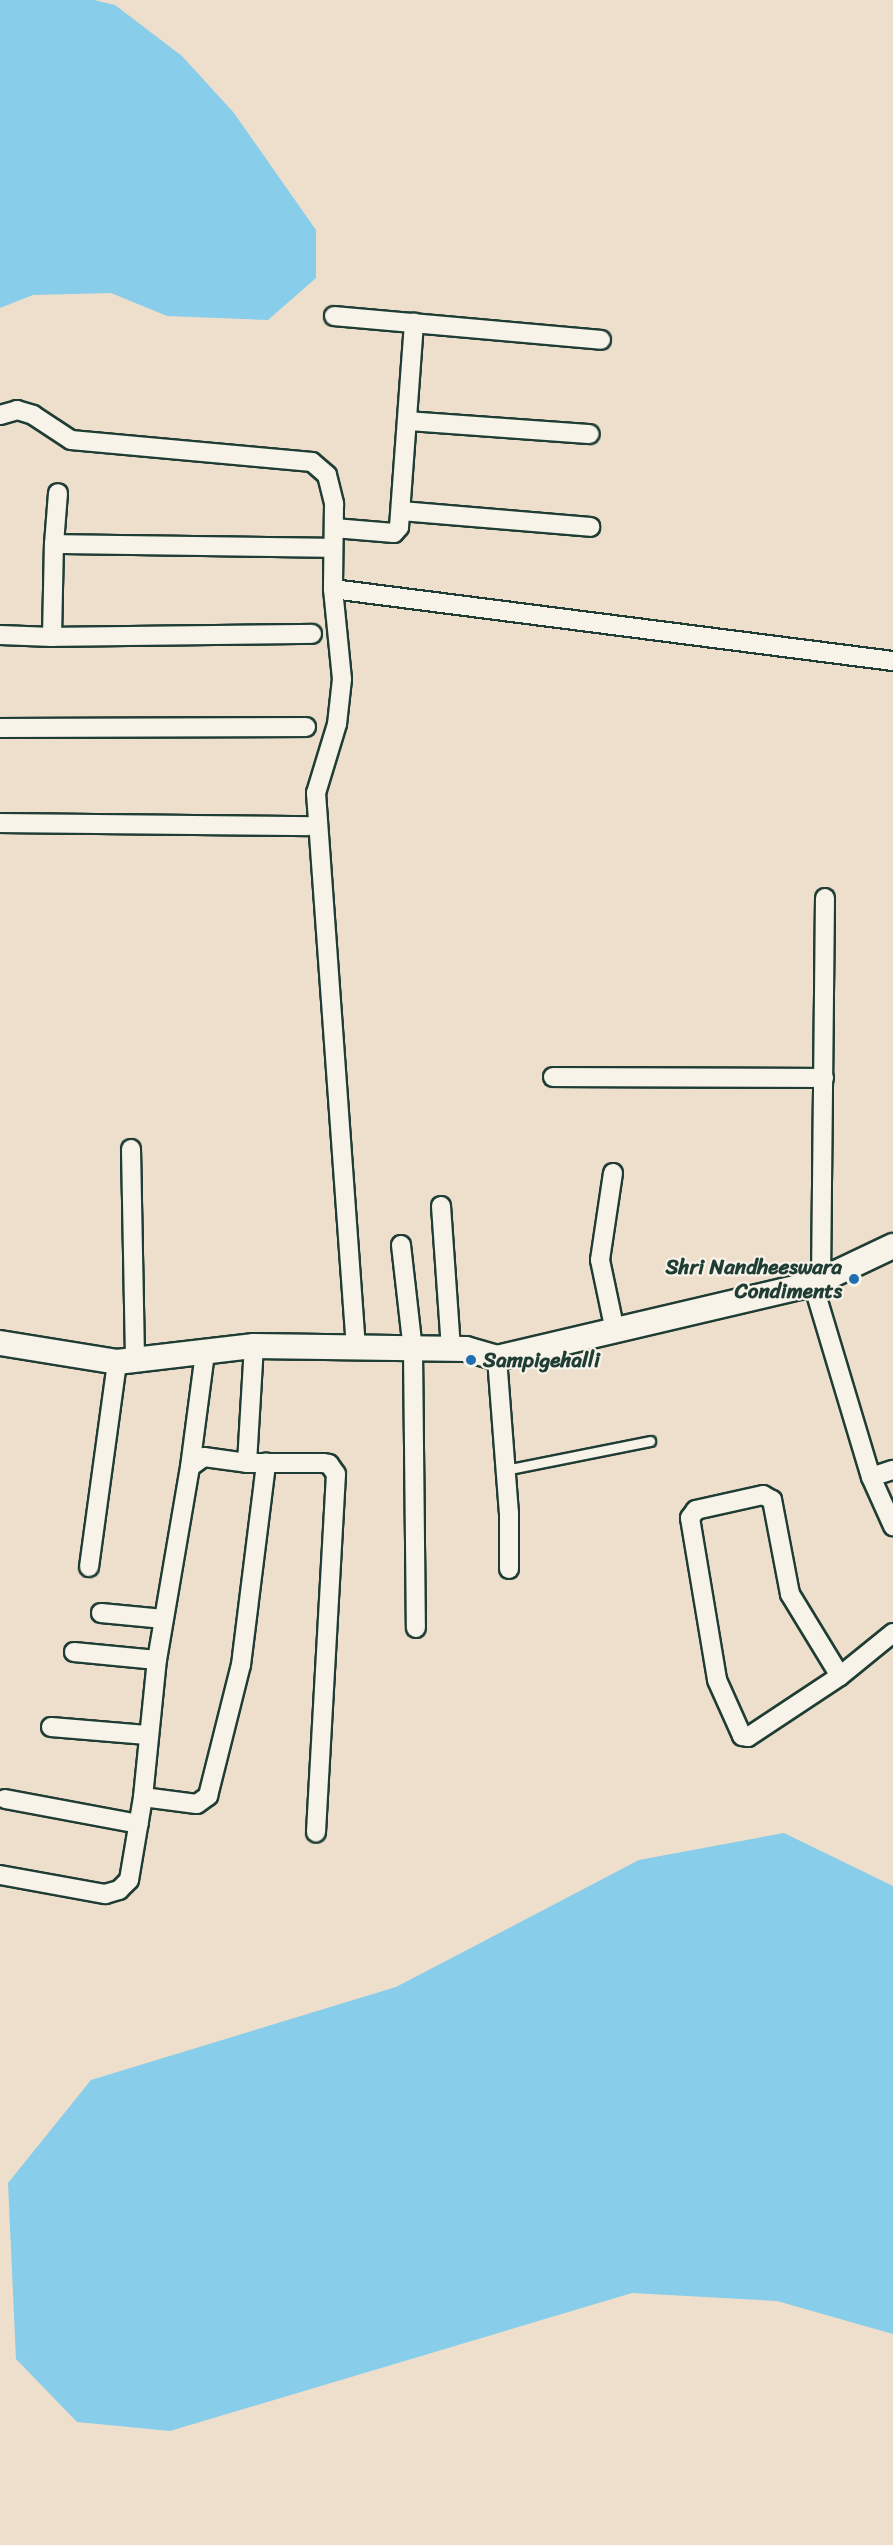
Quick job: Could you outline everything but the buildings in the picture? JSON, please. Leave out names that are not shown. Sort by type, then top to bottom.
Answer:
[{"type":"street","points":[[334,316],[602,340]]},
{"type":"street","points":[[334,528],[394,533],[401,511],[414,322]]},
{"type":"street","points":[[0,415],[17,410],[33,415],[71,440],[312,462],[327,475],[334,504],[333,589],[341,661],[340,701],[316,793],[356,1348]]},
{"type":"street","points":[[408,421],[590,434]]},
{"type":"street","points":[[52,637],[54,544],[58,493]]},
{"type":"street","points":[[401,511],[590,527]]},
{"type":"street","points":[[54,544],[333,548]]},
{"type":"street","points":[[333,589],[893,661]]},
{"type":"street","points":[[0,635],[52,637],[312,634]]},
{"type":"street","points":[[0,728],[306,726]]},
{"type":"street","points":[[0,824],[308,826]]},
{"type":"street","points":[[825,898],[824,1078],[817,1282],[871,1477],[893,1526]]},
{"type":"street","points":[[553,1077],[824,1078]]},
{"type":"street","points":[[90,1567],[126,1360],[131,1149]]},
{"type":"street","points":[[613,1173],[600,1260],[615,1331]]},
{"type":"street","points":[[441,1206],[451,1349]]},
{"type":"street","points":[[402,1245],[413,1351],[416,1628]]},
{"type":"street","points":[[0,1343],[126,1360],[254,1346],[413,1351],[451,1349],[496,1358],[817,1282],[893,1246]]},
{"type":"street","points":[[247,1462],[254,1346]]},
{"type":"street","points":[[0,1875],[105,1894],[119,1890],[129,1880],[143,1797],[147,1735],[157,1660],[190,1467],[205,1353]]},
{"type":"street","points":[[496,1358],[506,1470],[509,1569]]},
{"type":"street","points":[[190,1467],[204,1457],[266,1463],[323,1463],[329,1464],[336,1474],[316,1832]]},
{"type":"street","points":[[143,1797],[197,1804],[208,1796],[241,1665],[266,1463]]},
{"type":"street","points":[[871,1477],[893,1470]]},
{"type":"street","points":[[840,1676],[790,1594],[772,1500],[762,1495],[696,1510],[690,1518],[717,1680],[739,1733],[748,1737],[840,1676],[893,1633]]},
{"type":"street","points":[[101,1612],[164,1619]]},
{"type":"street","points":[[74,1652],[157,1660]]},
{"type":"street","points":[[51,1726],[147,1735]]},
{"type":"street","points":[[5,1799],[139,1824]]},
{"type":"lane","points":[[506,1470],[650,1442]]},
{"type":"water","points":[[0,0],[94,0],[115,5],[182,56],[234,113],[316,230],[316,278],[268,320],[167,316],[111,293],[33,295],[0,308]]},
{"type":"water","points":[[784,1833],[893,1886],[893,2334],[777,2301],[632,2293],[170,2431],[77,2422],[16,2359],[8,2183],[91,2080],[396,1987],[639,1860]]},
{"type":"place","name":"Shri Nandheeswara Condiments","points":[[854,1279]]},
{"type":"place","name":"Sampigehalli","points":[[471,1360]]}]
